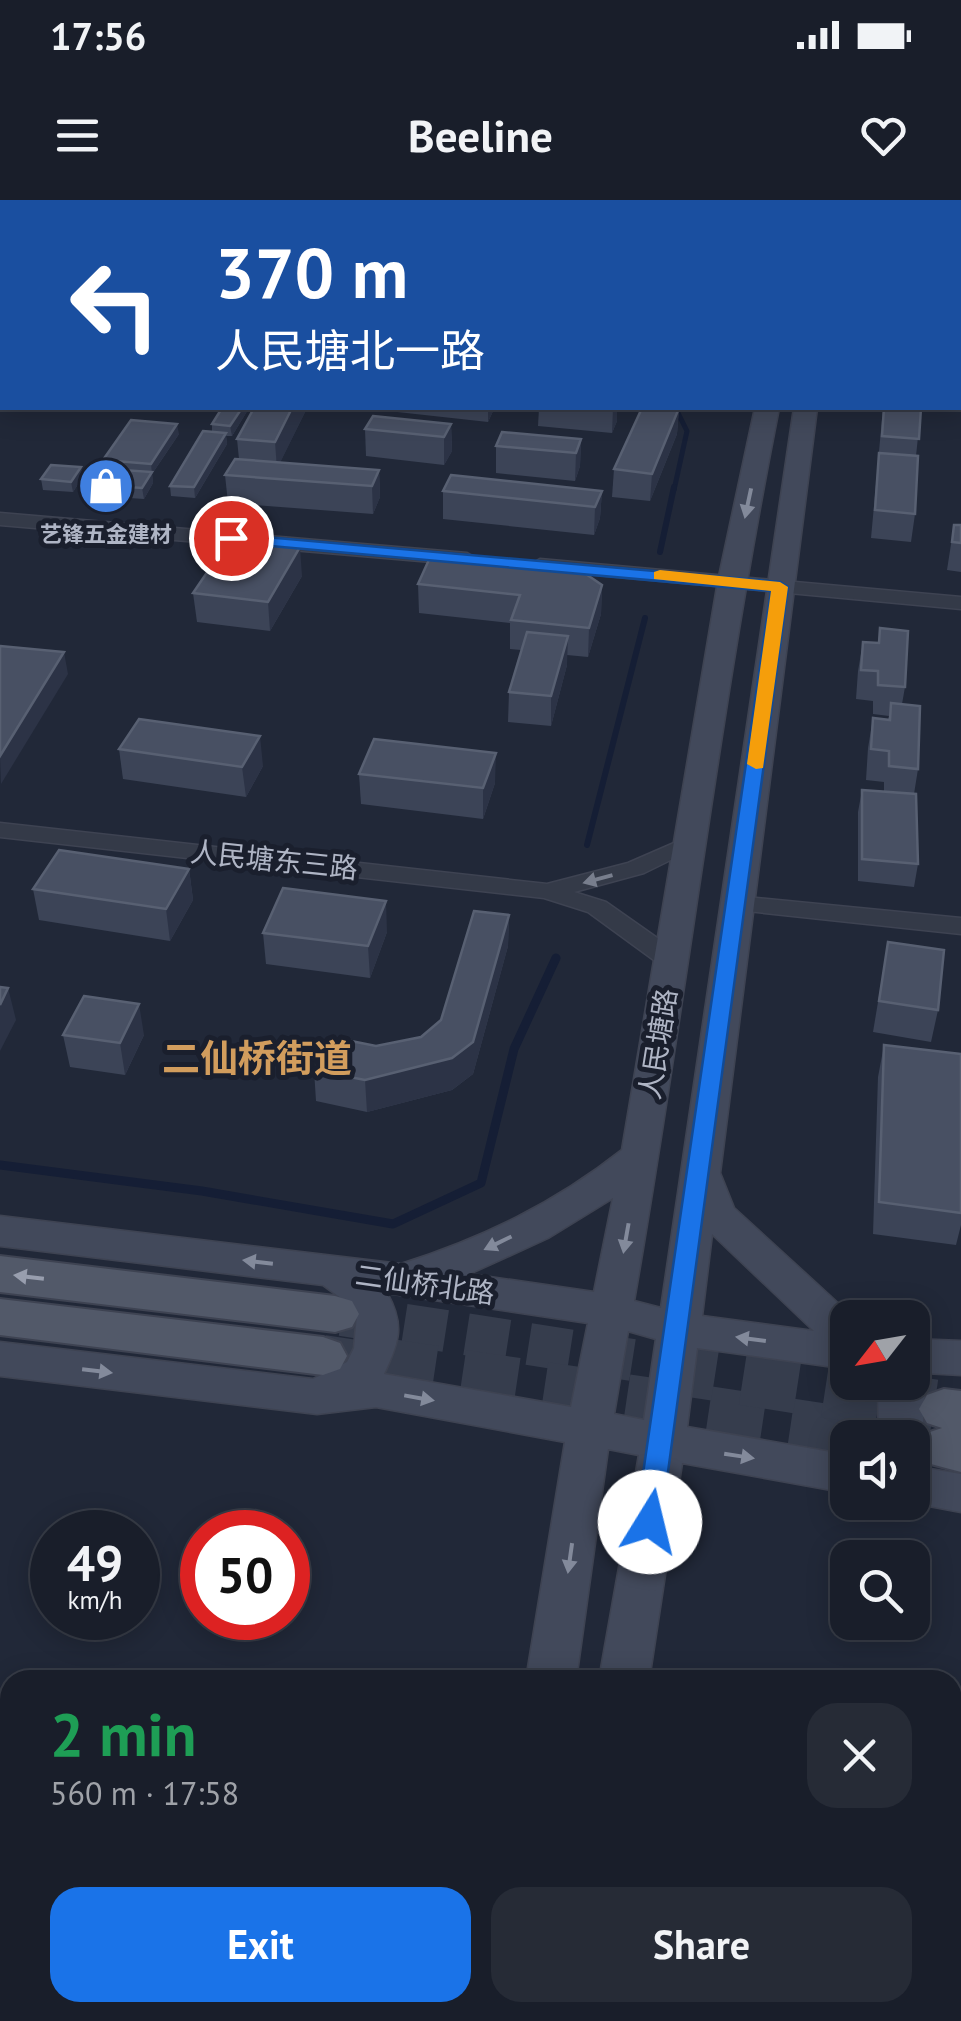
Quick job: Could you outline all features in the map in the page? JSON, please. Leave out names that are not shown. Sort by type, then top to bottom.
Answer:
[{"type":"main road","name":"人民塘路","points":[[553,1670],[589,1429],[640,1156],[731,581],[767,410]]},
{"type":"main road","name":"人民塘路","points":[[626,1670],[663,1444],[806,410]]},
{"type":"main road","points":[[399,1279],[453,1266],[589,1198],[640,1156]]},
{"type":"main road","points":[[700,1172],[718,1216],[830,1320]]},
{"type":"main road","name":"二仙桥北路","points":[[0,1231],[327,1334],[399,1279],[613,1311],[678,1329],[830,1350]]},
{"type":"main road","points":[[0,1274],[327,1334],[376,1390],[830,1471]]},
{"type":"main road","points":[[0,1317],[327,1334]]},
{"type":"main road","points":[[0,1359],[327,1334]]},
{"type":"street","points":[[0,519],[961,603]]},
{"type":"street","name":"人民塘东三路","points":[[0,830],[547,892],[597,907],[671,960]]},
{"type":"street","name":"人民塘东三路","points":[[547,892],[636,868],[689,845]]},
{"type":"street","points":[[737,904],[961,926]]},
{"type":"building","points":[[221,410],[241,410],[230,426],[212,424]]},
{"type":"building","points":[[253,410],[291,410],[275,442],[237,439]]},
{"type":"building","points":[[641,410],[678,410],[652,474],[614,469]]},
{"type":"building","points":[[884,410],[921,410],[919,439],[882,436]]},
{"type":"building","points":[[373,416],[451,424],[444,437],[365,429]]},
{"type":"building","points":[[131,420],[177,424],[151,464],[103,460]]},
{"type":"building","points":[[203,431],[226,433],[194,487],[170,486]]},
{"type":"building","points":[[502,432],[581,439],[576,453],[496,446]]},
{"type":"building","points":[[879,453],[918,456],[915,514],[875,510]]},
{"type":"building","points":[[235,459],[379,470],[372,486],[225,475]]},
{"type":"building","points":[[51,465],[81,467],[71,482],[41,479]]},
{"type":"building","points":[[94,468],[152,472],[142,488],[84,484]]},
{"type":"building","points":[[451,475],[602,491],[595,507],[443,491]]},
{"type":"building","points":[[954,525],[961,525],[961,543],[952,542]]},
{"type":"building","points":[[229,540],[300,547],[268,602],[193,593]]},
{"type":"building","points":[[432,553],[577,568],[602,585],[589,628],[511,620],[520,595],[418,584]]},
{"type":"building","points":[[880,628],[908,631],[905,687],[878,685],[878,671],[861,670],[863,642],[879,643]]},
{"type":"building","points":[[527,632],[568,636],[551,696],[509,692]]},
{"type":"building","points":[[0,646],[64,652],[0,756]]},
{"type":"building","points":[[891,703],[920,706],[918,769],[889,766],[889,751],[871,749],[873,718],[890,720]]},
{"type":"building","points":[[139,719],[260,736],[242,767],[119,749]]},
{"type":"building","points":[[374,739],[496,753],[483,788],[359,774]]},
{"type":"building","points":[[862,790],[916,794],[918,864],[862,859]]},
{"type":"building","points":[[59,850],[189,869],[166,909],[33,889]]},
{"type":"building","points":[[283,888],[386,901],[368,946],[263,933]]},
{"type":"building","points":[[474,911],[509,915],[473,1042],[452,1058],[365,1080],[314,1070],[331,1037],[376,1046],[421,1037],[441,1020]]},
{"type":"building","points":[[888,942],[944,950],[938,1010],[879,1001]]},
{"type":"building","points":[[0,987],[8,988],[0,1005]]},
{"type":"building","points":[[84,996],[139,1004],[120,1043],[63,1035]]},
{"type":"building","points":[[884,1045],[961,1054],[961,1213],[879,1202]]},
{"type":"waterway","points":[[674,490],[687,431],[677,411]]},
{"type":"waterway","points":[[660,552],[674,487]]},
{"type":"waterway","points":[[587,845],[645,618]]},
{"type":"waterway","points":[[0,1165],[202,1191],[393,1224],[481,1183],[514,1049],[556,958]]},
{"type":"tunnel","points":[[342,1315],[677,1367]]},
{"type":"tunnel","points":[[323,1356],[397,1367]]},
{"type":"tunnel","points":[[380,1365],[830,1432]]},
{"type":"tunnel","points":[[661,1365],[934,1407]]},
{"type":"slow traffic","points":[[660,575],[780,587],[756,764]]},
{"type":"place","name":"艺锋五金建材","points":[[106,486]]},
{"type":"district","name":"二仙桥街道","points":[[257,1059]]},
{"type":"route","points":[[231,538],[780,587],[650,1522]]}]
